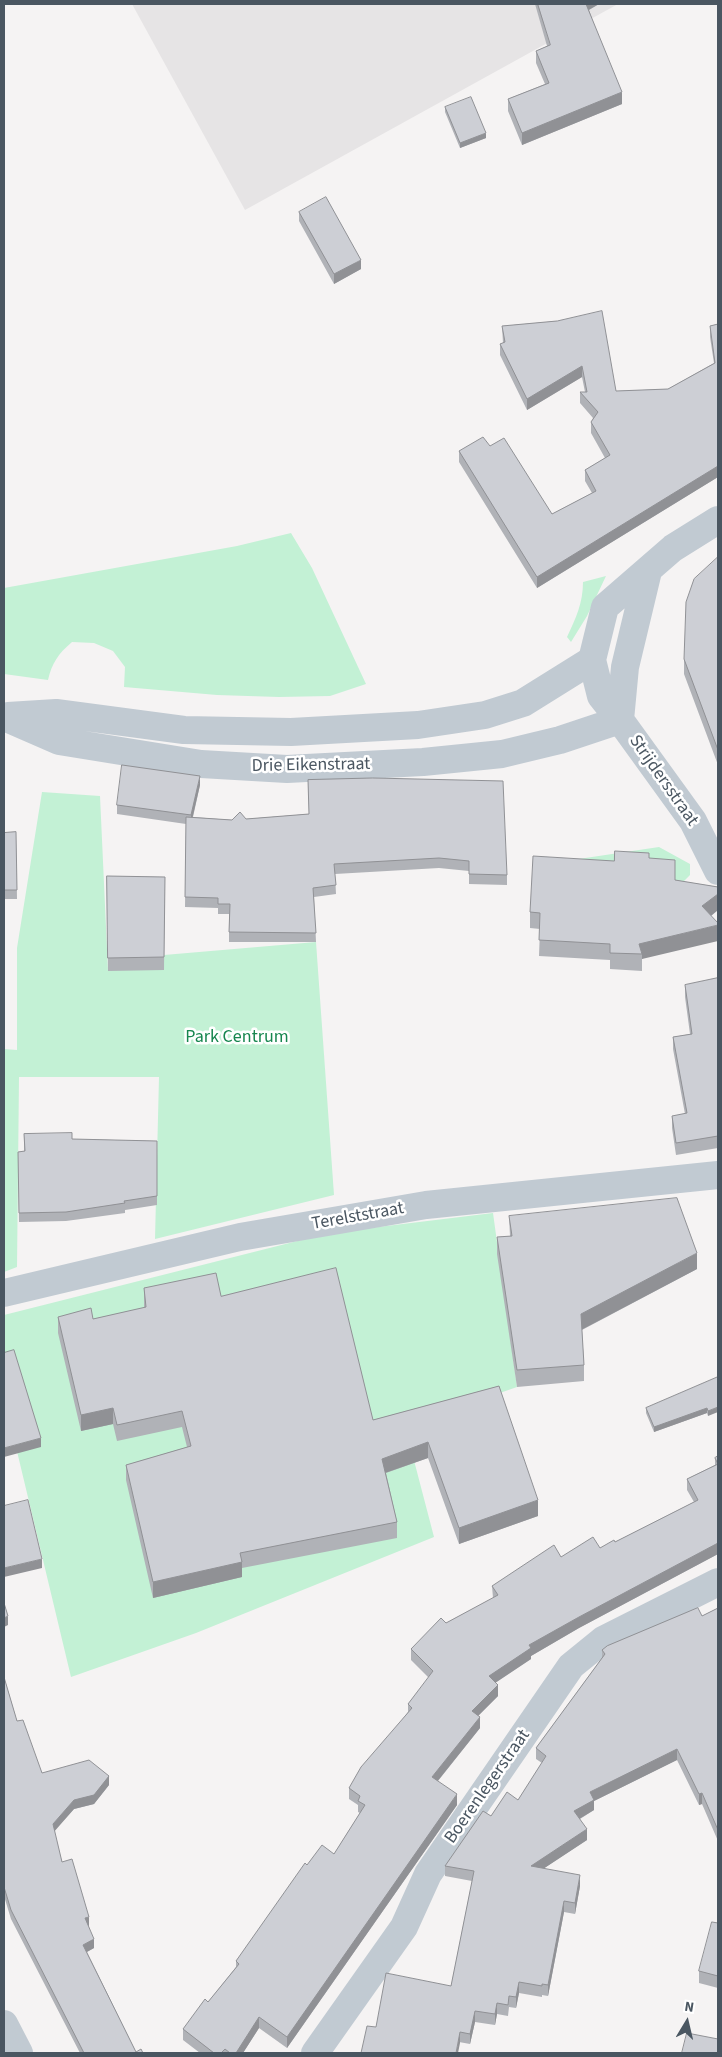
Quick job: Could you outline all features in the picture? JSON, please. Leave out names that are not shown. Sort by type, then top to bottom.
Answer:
[{"type":"street","name":"Strijdersstraat","points":[[718,520],[673,548],[605,607],[592,660],[600,696],[620,720],[693,821],[718,871]]},
{"type":"street","name":"Strijdersstraat","points":[[620,720],[625,667],[648,571]]},
{"type":"street","points":[[592,660],[608,660],[625,667]]},
{"type":"street","name":"Drie Eikenstraat","points":[[4,717],[56,713],[184,730],[291,732],[418,725],[485,715],[523,703],[592,660]]},
{"type":"street","name":"Drie Eikenstraat","points":[[4,717],[59,741],[201,764],[287,769],[423,762],[502,754],[560,740],[620,720]]},
{"type":"street","points":[[418,725],[423,762]]},
{"type":"street","name":"Terelststraat","points":[[4,1293],[240,1237],[426,1205],[718,1174]]},
{"type":"street","name":"Boerenlegerstraat","points":[[315,2053],[404,1927],[428,1874],[571,1666],[603,1640],[718,1582]]},
{"type":"street","points":[[4,2024],[19,2053]]},
{"type":"shaded area","points":[[132,4],[618,4],[245,210]]},
{"type":"green space","points":[[291,533],[312,568],[366,684],[330,696],[279,697],[217,695],[124,687],[125,667],[113,651],[94,643],[72,642],[56,659],[48,680],[4,674],[4,588],[237,546]]},
{"type":"green space","points":[[606,576],[587,616],[571,642],[567,637],[580,604],[583,582]]},
{"type":"green space","name":"Park Centrum","points":[[42,792],[100,796],[108,971],[164,955],[316,942],[334,1195],[155,1239],[159,1077],[19,1077],[17,1267],[4,1272],[4,1049],[17,1050],[17,948]]},
{"type":"green space","points":[[659,847],[690,864],[690,875],[681,884],[545,864]]},
{"type":"green space","points":[[493,1213],[517,1387],[405,1426],[434,1537],[196,1633],[71,1677],[4,1397],[4,1315],[329,1233]]},
{"type":"building","points":[[538,4],[586,4],[622,92],[522,133],[508,99],[549,83],[536,51],[550,45]]},
{"type":"building","points":[[471,97],[486,133],[460,143],[445,107]]},
{"type":"building","points":[[326,197],[361,260],[334,274],[299,212]]},
{"type":"building","points":[[602,311],[616,391],[668,389],[715,363],[710,326],[718,324],[718,466],[537,577],[459,451],[483,437],[490,446],[504,438],[552,514],[596,491],[585,470],[610,455],[591,422],[598,412],[580,392],[587,392],[582,366],[527,399],[500,344],[505,342],[502,326],[557,321]]},
{"type":"building","points":[[718,557],[718,750],[684,659],[686,602],[694,579]]},
{"type":"building","points":[[122,765],[200,776],[191,815],[117,805]]},
{"type":"building","points":[[373,778],[503,781],[507,875],[469,874],[469,861],[439,858],[334,864],[336,885],[313,888],[316,933],[229,932],[230,904],[218,904],[218,898],[185,897],[186,817],[232,820],[240,812],[246,819],[309,814],[308,780]]},
{"type":"building","points":[[16,832],[17,890],[4,890],[4,833]]},
{"type":"building","points":[[615,851],[649,853],[649,858],[675,860],[675,880],[718,887],[718,894],[702,906],[718,925],[639,944],[642,954],[610,953],[610,944],[539,940],[540,913],[530,912],[533,856],[614,861]]},
{"type":"building","points":[[107,876],[165,877],[164,957],[108,958]]},
{"type":"building","points":[[718,978],[718,1136],[676,1143],[672,1116],[687,1113],[673,1037],[692,1034],[685,985]]},
{"type":"building","points":[[72,1133],[72,1139],[157,1141],[157,1196],[66,1212],[19,1213],[18,1152],[25,1151],[24,1134]]},
{"type":"building","points":[[677,1198],[697,1253],[581,1314],[584,1365],[517,1370],[497,1237],[512,1236],[509,1216]]},
{"type":"building","points":[[336,1268],[373,1420],[499,1386],[538,1500],[459,1528],[428,1442],[382,1459],[397,1522],[240,1553],[242,1562],[153,1582],[126,1465],[191,1446],[182,1411],[117,1425],[113,1408],[81,1415],[58,1317],[91,1308],[93,1319],[146,1307],[144,1288],[216,1273],[221,1296]]},
{"type":"building","points":[[14,1350],[41,1438],[4,1448],[4,1353]]},
{"type":"building","points":[[718,1377],[718,1407],[708,1411],[707,1408],[654,1427],[646,1408]]},
{"type":"building","points":[[718,1464],[718,1543],[529,1645],[531,1648],[489,1676],[498,1685],[472,1711],[480,1717],[432,1777],[457,1794],[287,2037],[259,2017],[236,2053],[230,2053],[225,2049],[221,2053],[214,2053],[183,2029],[205,1999],[208,2002],[239,1964],[236,1961],[305,1863],[307,1865],[322,1845],[334,1854],[365,1805],[358,1801],[360,1796],[349,1788],[361,1767],[412,1708],[408,1704],[433,1671],[411,1649],[441,1618],[446,1623],[498,1595],[492,1586],[554,1545],[561,1557],[593,1537],[600,1548],[698,1500],[687,1479]]},
{"type":"building","points":[[28,1500],[42,1559],[4,1568],[4,1506]]},
{"type":"building","points":[[4,1603],[8,1616],[4,1618]]},
{"type":"building","points":[[698,1608],[702,1616],[718,1608],[718,1830],[702,1793],[699,1794],[677,1749],[590,1792],[594,1800],[574,1811],[587,1829],[531,1866],[580,1875],[575,1903],[564,1901],[548,1985],[542,1984],[542,1986],[519,1982],[516,1997],[509,1996],[508,2005],[497,2003],[495,2014],[475,2011],[470,2034],[460,2032],[456,2053],[361,2053],[367,2026],[376,2027],[386,1973],[451,1986],[474,1871],[445,1866],[483,1811],[491,1816],[507,1792],[518,1800],[546,1756],[536,1748],[605,1654],[602,1650],[607,1646]]},
{"type":"building","points":[[4,1677],[17,1721],[23,1720],[42,1773],[89,1760],[109,1776],[94,1795],[74,1800],[53,1824],[62,1862],[72,1859],[89,1917],[85,1918],[94,1939],[83,1945],[136,2052],[141,2049],[143,2053],[84,2053],[11,1910],[4,1887]]},
{"type":"building","points":[[712,1922],[718,1923],[718,1976],[699,1971]]},
{"type":"building","points":[[687,2033],[718,2039],[718,2053],[682,2053]]}]
